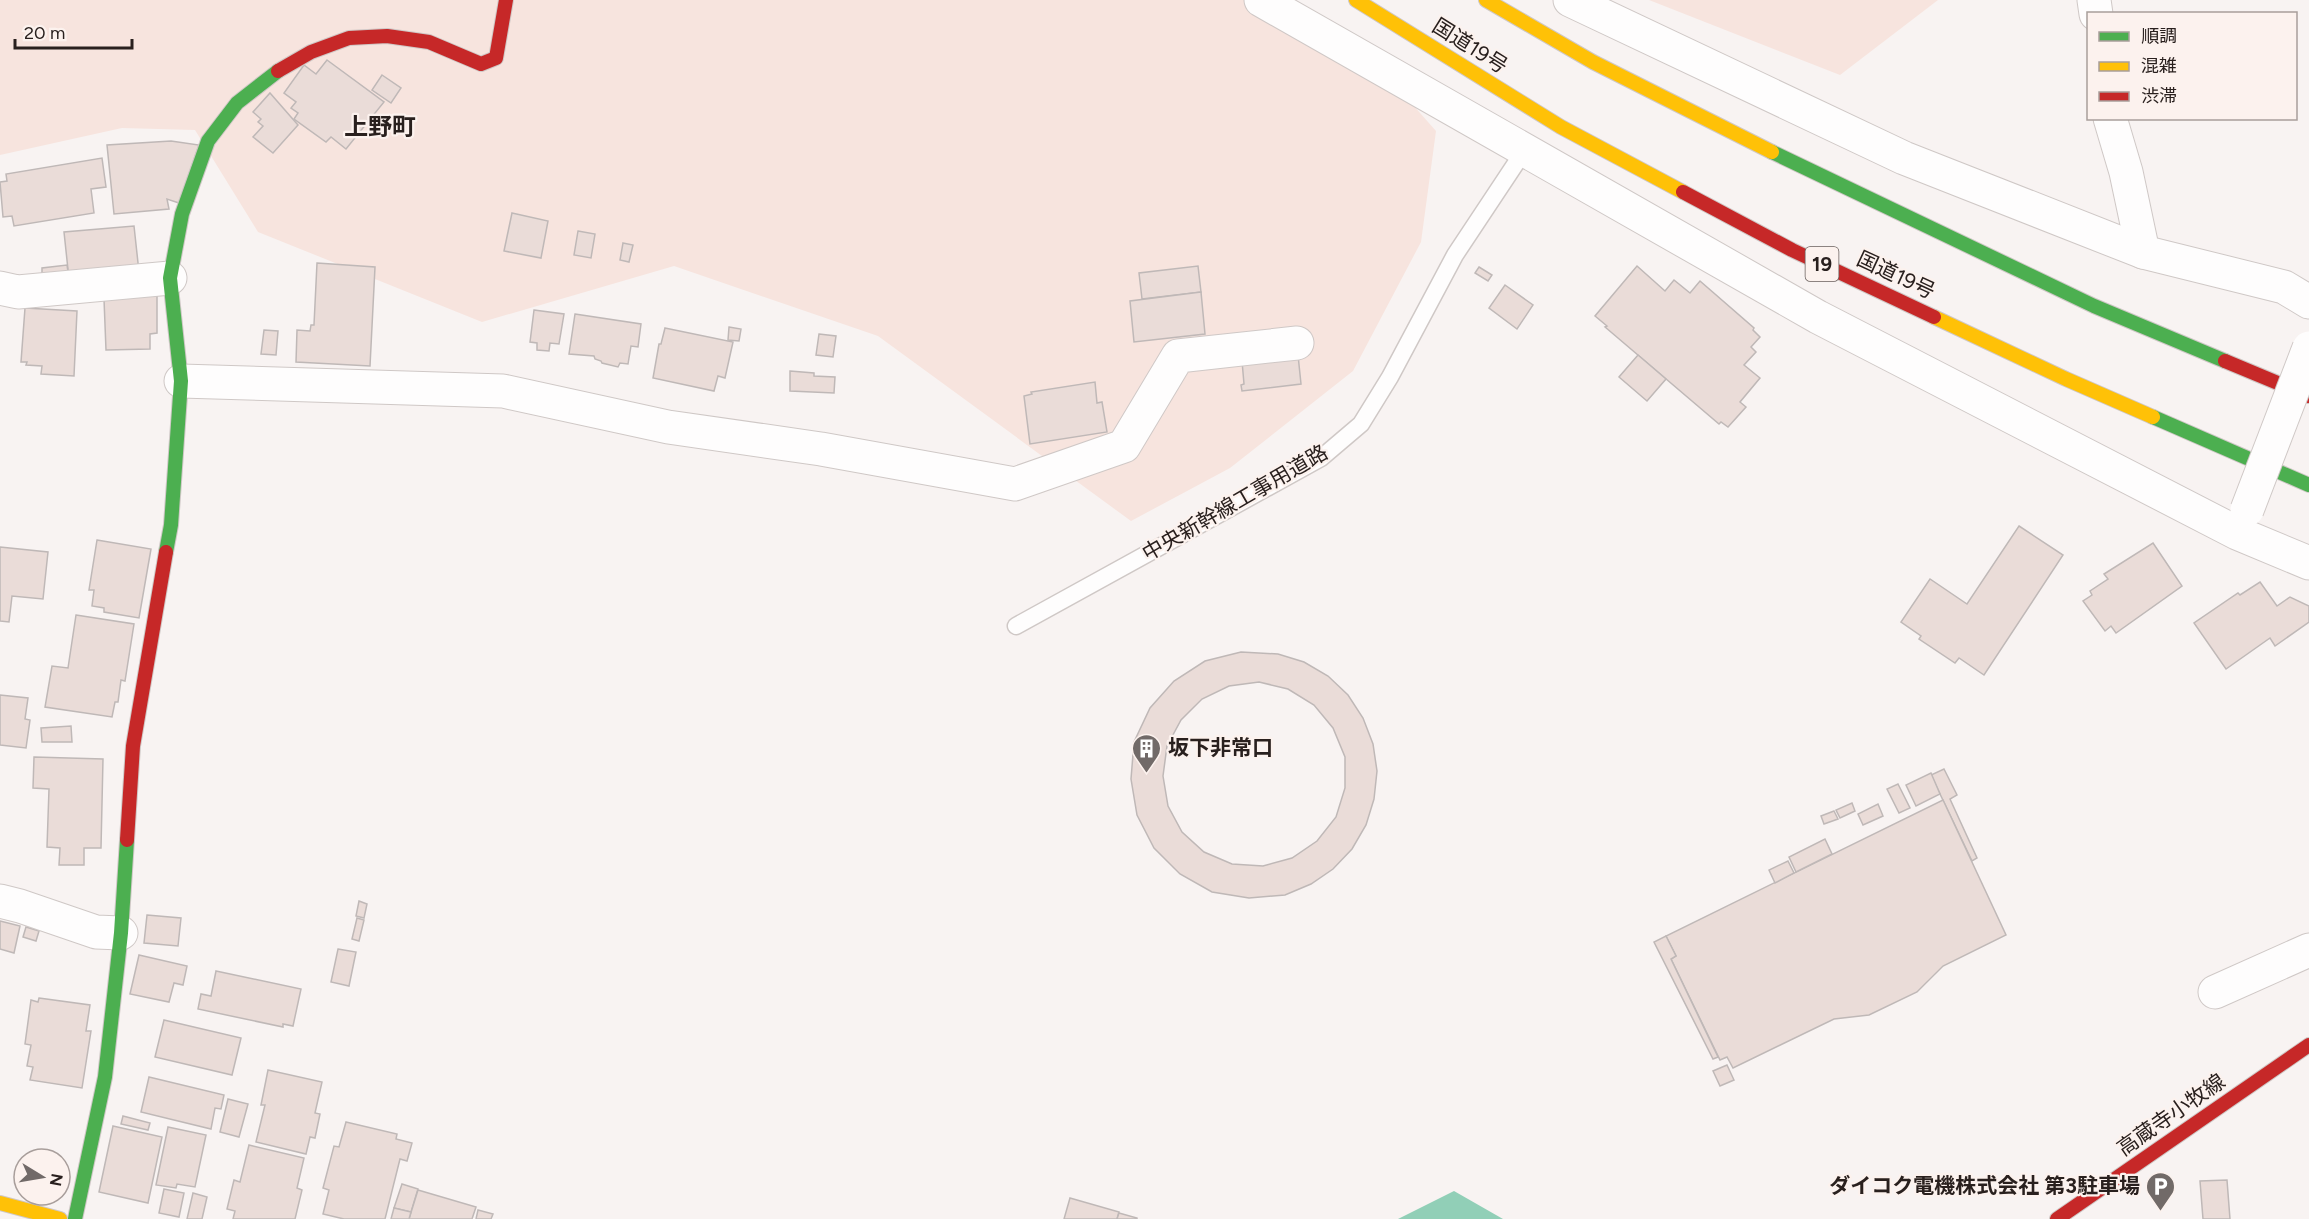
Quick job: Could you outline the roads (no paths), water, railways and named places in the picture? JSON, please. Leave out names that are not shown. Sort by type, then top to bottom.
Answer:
[{"type":"main road","points":[[75,1219],[105,1077],[121,933],[133,747],[171,525],[182,381],[170,278],[182,214],[208,141],[237,103],[272,74],[311,52],[349,38],[387,36],[429,42],[481,64],[496,58],[506,0]]},
{"type":"main road","name":"国道19号","points":[[1356,0],[1562,127],[1792,250],[2066,379],[2309,485]]},
{"type":"main road","points":[[1486,0],[1593,62],[1834,183],[2094,306],[2309,396]]},
{"type":"main road","name":"高蔵寺小牧線","points":[[2057,1219],[2309,1045]]},
{"type":"main road","points":[[0,1203],[60,1219]]},
{"type":"street","points":[[1260,0],[1818,317],[2242,521],[2309,563]]},
{"type":"street","points":[[1570,0],[1904,158],[2143,252],[2284,287],[2309,302]]},
{"type":"street","points":[[2111,120],[2126,172],[2143,252]]},
{"type":"street","points":[[0,288],[18,292],[170,278]]},
{"type":"street","points":[[182,381],[503,391],[668,427],[821,449],[1015,484],[1124,446],[1178,356],[1297,344]]},
{"type":"street","points":[[2242,521],[2309,348]]},
{"type":"street","points":[[0,901],[96,932],[121,933]]},
{"type":"street","points":[[2215,993],[2309,950]]},
{"type":"lane","name":"中央新幹線工事用道路","points":[[1016,626],[1321,458],[1362,424],[1390,377],[1455,255],[1524,151]]},
{"type":"place","name":"坂下非常口","points":[[1147,774]]},
{"type":"place","name":"ダイコク電機株式会社 第3駐車場","points":[[2161,1212]]},
{"type":"district","name":"上野町","points":[[380,127]]}]
